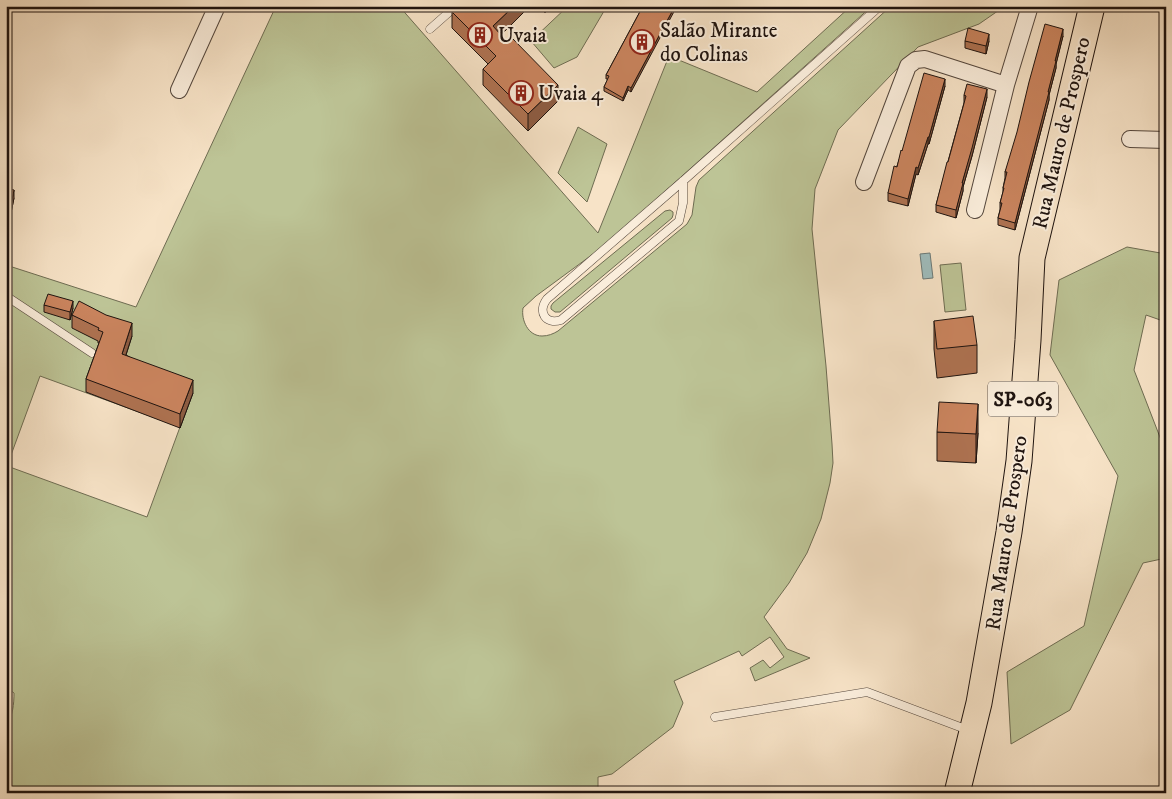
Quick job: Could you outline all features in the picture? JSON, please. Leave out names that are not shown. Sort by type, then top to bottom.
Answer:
[{"type":"main road","name":"Rua Mauro de Prospero","points":[[956,793],[979,703],[1009,532],[1018,461],[1028,340],[1032,258],[1091,6]]},
{"type":"street","points":[[179,90],[217,6]]},
{"type":"street","points":[[975,210],[1006,85],[1030,6]]},
{"type":"street","points":[[864,182],[908,66],[916,60],[925,59],[1006,85]]},
{"type":"street","points":[[1130,139],[1166,140]]},
{"type":"lane","points":[[430,29],[456,6]]},
{"type":"lane","points":[[683,182],[683,203],[678,220],[561,320],[553,322],[546,318],[542,310],[547,299],[683,182],[880,6]]},
{"type":"lane","points":[[6,296],[92,353]]},
{"type":"lane","points":[[715,717],[867,692],[972,731]]},
{"type":"green space","points":[[276,6],[399,6],[598,233],[669,56],[757,92],[851,6],[872,6],[604,246],[536,296],[523,308],[526,327],[533,333],[542,336],[558,331],[687,224],[692,215],[696,187],[699,180],[891,6],[1005,6],[979,24],[918,47],[838,130],[815,189],[812,229],[826,366],[833,463],[821,519],[807,553],[789,583],[764,617],[787,649],[810,658],[755,681],[750,668],[763,660],[770,668],[784,657],[770,637],[742,656],[739,651],[674,681],[683,703],[673,727],[612,774],[598,777],[598,793],[6,793],[6,725],[12,714],[14,693],[6,687],[6,265],[136,307]],"holes":[[[40,376],[180,427],[147,517],[7,466]]]},
{"type":"green space","points":[[568,6],[607,6],[577,57],[554,68],[531,41]]},
{"type":"green space","points":[[578,127],[607,144],[587,202],[558,173]]},
{"type":"green space","points":[[670,210],[673,212],[672,218],[560,312],[555,312],[551,309],[553,303],[665,211]]},
{"type":"green space","points":[[1127,247],[1166,254],[1166,322],[1146,315],[1134,370],[1163,445],[1166,447],[1166,558],[1143,563],[1070,710],[1011,744],[1007,672],[1084,626],[1118,476],[1050,355],[1059,280]]},
{"type":"green space","points":[[961,263],[966,310],[945,312],[940,265]]},
{"type":"water","points":[[930,253],[933,278],[923,279],[920,254]]},
{"type":"building","points":[[458,6],[473,6],[475,8],[477,6],[514,6],[493,26],[508,43],[513,39],[558,85],[528,114],[483,69],[496,56],[452,12]]},
{"type":"building","name":"Salão Mirante do Colinas","points":[[643,6],[675,6],[631,88],[628,86],[623,98],[604,87],[609,76],[606,75]]},
{"type":"building","points":[[1045,24],[1063,29],[1049,92],[1015,223],[998,218],[1002,203],[1000,203],[1007,172],[1005,172]]},
{"type":"building","points":[[968,28],[989,34],[986,46],[965,41]]},
{"type":"building","points":[[924,73],[945,79],[929,137],[918,168],[916,167],[908,199],[888,193],[894,166],[897,167]]},
{"type":"building","points":[[967,84],[987,89],[956,210],[936,205],[966,96],[964,95]]},
{"type":"building","points":[[6,188],[14,190],[11,205],[6,204]]},
{"type":"building","points":[[48,294],[73,301],[70,312],[44,305]]},
{"type":"building","points":[[79,301],[106,315],[132,323],[122,354],[193,380],[180,414],[86,379],[103,332],[98,330],[99,328],[72,315]]},
{"type":"building","points":[[973,316],[977,345],[937,349],[934,321]]},
{"type":"building","points":[[939,402],[978,404],[976,434],[937,432]]},
{"type":"place","name":"Uvaia","points":[[480,35]]},
{"type":"place","name":"Salão Mirante do Colinas","points":[[642,42]]},
{"type":"place","name":"Uvaia 4","points":[[521,93]]}]
